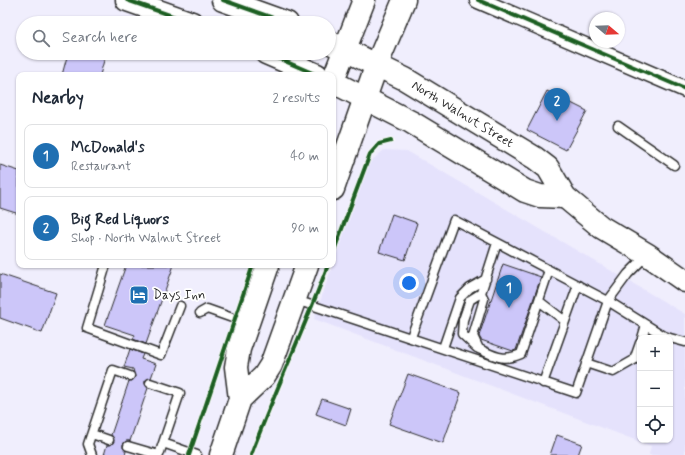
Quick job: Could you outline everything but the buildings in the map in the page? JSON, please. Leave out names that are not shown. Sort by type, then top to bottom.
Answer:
[{"type":"main road","points":[[128,0],[173,16]]},
{"type":"main road","points":[[223,0],[267,16]]},
{"type":"main road","points":[[337,45],[364,0]]},
{"type":"main road","points":[[336,180],[377,64],[404,0]]},
{"type":"main road","name":"North Walnut Street","points":[[337,45],[422,88],[535,158],[548,168],[566,197],[602,227],[648,255],[685,281]]},
{"type":"main road","points":[[282,60],[310,72]]},
{"type":"main road","points":[[334,72],[335,60]]},
{"type":"main road","points":[[336,83],[411,122],[525,191],[540,196],[566,197]]},
{"type":"main road","points":[[221,455],[240,399],[237,358],[267,268]]},
{"type":"main road","points":[[240,399],[264,376],[271,365],[305,268]]},
{"type":"street","points":[[478,0],[685,89]]},
{"type":"lane","points":[[618,126],[674,165]]},
{"type":"lane","points":[[411,337],[454,220],[608,301],[664,335]]},
{"type":"lane","points":[[497,243],[481,293],[470,300],[462,320],[462,334],[479,349],[500,358],[510,359],[521,354],[549,270]]},
{"type":"lane","points":[[294,300],[411,337],[576,393],[608,301],[628,274],[648,255]]},
{"type":"lane","points":[[105,268],[87,328],[161,355],[180,306]]},
{"type":"lane","points":[[443,348],[460,298],[470,288],[486,279]]},
{"type":"lane","points":[[543,383],[578,286]]},
{"type":"lane","points":[[479,349],[473,336],[484,299],[481,293]]},
{"type":"lane","points":[[539,300],[565,321]]},
{"type":"lane","points":[[200,313],[208,309],[229,316],[238,320],[246,330]]},
{"type":"lane","points":[[643,335],[646,325]]},
{"type":"lane","points":[[673,339],[685,342]]},
{"type":"lane","points":[[586,363],[613,372],[634,360],[637,352]]},
{"type":"lane","points":[[92,455],[88,444],[113,370],[130,376]]},
{"type":"lane","points":[[128,446],[159,455],[180,393],[150,383]]},
{"type":"lane","points":[[92,434],[109,440]]},
{"type":"lane","points":[[163,443],[197,455]]},
{"type":"shaded area","points":[[384,150],[407,151],[685,314],[685,455],[649,455],[651,446],[643,443],[673,443],[673,335],[637,335],[637,441],[314,319],[332,268],[336,268],[336,256],[368,164]]},
{"type":"cycle path","points":[[127,0],[172,16]]},
{"type":"cycle path","points":[[223,0],[268,16]]},
{"type":"cycle path","points":[[478,0],[685,89]]},
{"type":"cycle path","points":[[282,60],[310,72]]},
{"type":"cycle path","points":[[336,245],[370,154],[379,144],[391,141]]},
{"type":"cycle path","points":[[189,455],[252,268]]},
{"type":"cycle path","points":[[251,455],[327,268]]},
{"type":"place","name":"Big Red Liquors","points":[[557,121]]},
{"type":"place","name":"Days Inn","points":[[139,295]]},
{"type":"place","name":"McDonald's","points":[[509,308]]}]
